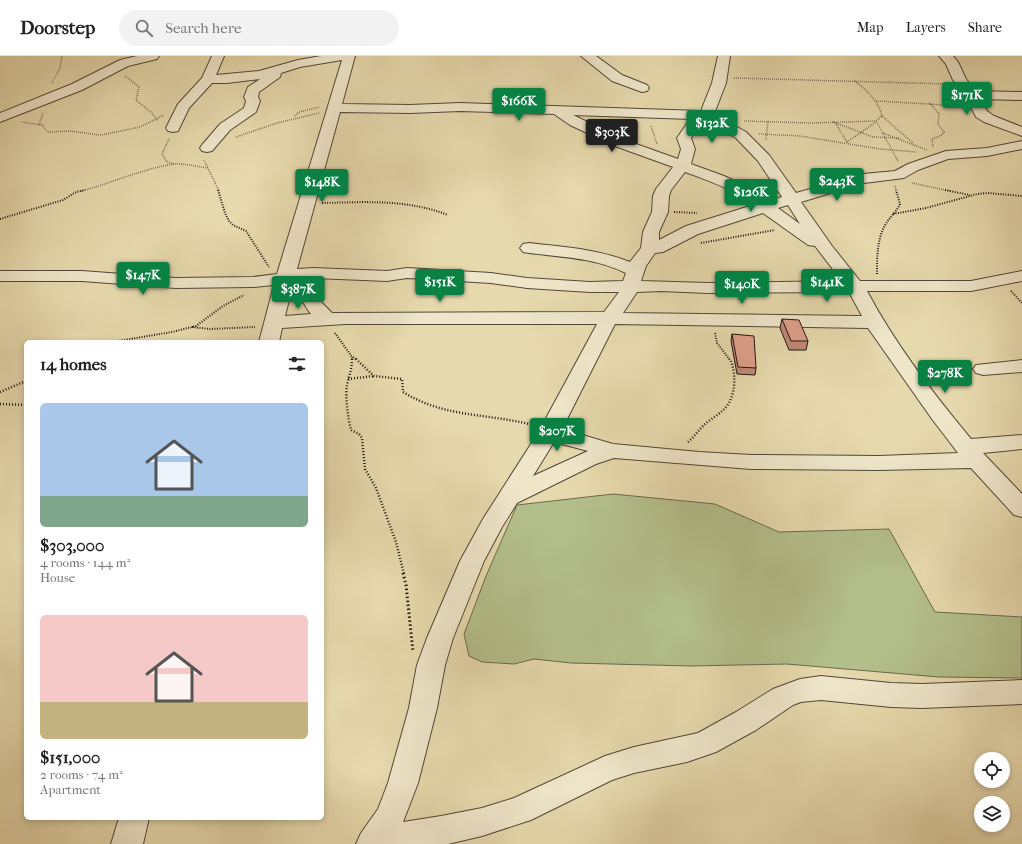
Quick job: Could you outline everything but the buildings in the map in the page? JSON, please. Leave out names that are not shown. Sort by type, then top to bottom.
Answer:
[{"type":"street","points":[[0,118],[93,80],[119,66],[153,56]]},
{"type":"street","points":[[173,128],[178,115],[208,79],[218,56]]},
{"type":"street","points":[[208,79],[245,77],[283,69],[298,64],[341,56]]},
{"type":"street","points":[[270,340],[274,324],[282,278],[307,203],[349,56]]},
{"type":"street","points":[[587,56],[617,78],[642,88]]},
{"type":"street","points":[[650,249],[651,232],[660,212],[661,196],[698,135],[720,78],[724,56]]},
{"type":"street","points":[[945,56],[952,62],[960,80],[984,116],[1022,132]]},
{"type":"street","points":[[207,148],[225,127],[251,109],[253,90],[283,69]]},
{"type":"street","points":[[971,96],[1022,96]]},
{"type":"street","points":[[334,107],[410,109],[460,107],[648,113],[698,135],[747,192],[765,207],[826,250],[864,287],[874,322],[939,414],[1022,509]]},
{"type":"street","points":[[556,110],[575,122],[620,143],[661,158],[698,135],[734,130],[747,140],[764,158],[826,250]]},
{"type":"street","points":[[1022,145],[987,152],[946,155],[913,167],[900,176],[863,179],[765,207],[705,225],[656,248],[650,249],[640,259],[633,279],[609,318],[549,433],[509,496],[472,561],[440,638],[431,665],[403,783],[390,817],[388,842],[482,822],[512,813],[548,798],[605,769],[634,760],[687,749],[706,743],[746,721],[783,697],[800,691],[821,688],[891,695],[922,696],[1022,692]]},
{"type":"street","points":[[529,248],[603,259],[624,265],[633,279]]},
{"type":"street","points":[[0,276],[108,278],[176,283],[282,278],[314,273],[387,276],[407,273],[491,278],[527,284],[590,287],[633,279],[661,286],[708,288],[807,288],[898,285],[971,286],[1022,276]]},
{"type":"street","points":[[282,278],[297,283],[303,287],[313,305],[326,318]]},
{"type":"street","points":[[274,324],[326,318],[609,318],[874,322]]},
{"type":"street","points":[[983,369],[1022,366]]},
{"type":"street","points":[[549,433],[613,451],[707,460],[808,463],[979,461],[1022,442]]},
{"type":"street","points":[[509,496],[588,459],[613,451]]},
{"type":"street","points":[[979,461],[1022,483]]},
{"type":"street","points":[[127,844],[133,820]]},
{"type":"path","points":[[48,99],[54,79],[60,68],[62,56]]},
{"type":"path","points":[[119,66],[123,69],[126,78],[139,87],[136,100],[152,112],[156,119],[173,128],[174,132],[162,152],[167,162],[208,168]]},
{"type":"path","points":[[720,78],[855,80],[971,96]]},
{"type":"path","points":[[855,80],[876,101],[882,116],[915,145]]},
{"type":"path","points":[[876,101],[930,103],[971,96]]},
{"type":"path","points":[[16,122],[42,125],[48,132],[70,131],[97,135],[135,128],[188,102]]},
{"type":"path","points":[[882,132],[930,152],[933,145],[932,139],[944,134],[938,124],[939,114],[930,103]]},
{"type":"path","points":[[295,117],[299,112],[334,107]]},
{"type":"path","points":[[122,340],[146,335],[165,334],[192,327],[226,305],[282,278],[264,259],[246,231],[233,225],[229,221],[225,213],[217,185],[202,155],[207,148],[255,129],[334,107]]},
{"type":"path","points":[[648,113],[661,158]]},
{"type":"path","points":[[848,143],[882,116]]},
{"type":"path","points":[[698,135],[731,121],[802,123],[876,122]]},
{"type":"path","points":[[767,135],[768,121]]},
{"type":"path","points":[[833,122],[873,137],[899,138]]},
{"type":"path","points":[[864,287],[877,281],[877,248],[887,222],[900,204],[895,188],[900,176],[898,158],[884,138],[876,122]]},
{"type":"path","points":[[836,124],[848,143]]},
{"type":"path","points":[[734,130],[767,135],[800,136],[893,151]]},
{"type":"path","points":[[0,219],[63,200],[76,192],[105,186],[131,176],[175,164]]},
{"type":"path","points":[[900,176],[972,195]]},
{"type":"path","points":[[894,214],[926,208],[972,195],[988,193],[1022,196]]},
{"type":"path","points":[[307,203],[353,202],[407,204],[429,208],[448,216]]},
{"type":"path","points":[[697,243],[748,234],[796,228]]},
{"type":"path","points":[[326,318],[333,331],[352,357],[374,376]]},
{"type":"path","points":[[663,455],[690,442],[702,427],[726,408],[730,400],[733,379],[732,369],[728,356],[717,343],[715,334],[716,320]]},
{"type":"path","points":[[192,327],[210,329],[244,329],[274,324]]},
{"type":"path","points":[[352,357],[352,368],[348,379],[350,427],[362,438],[365,469],[376,488],[402,563],[410,614],[413,652],[416,661],[431,665]]},
{"type":"path","points":[[348,379],[374,376],[402,379],[403,392],[429,406],[451,412],[517,421],[536,426],[549,433]]},
{"type":"path","points":[[0,392],[24,382]]},
{"type":"path","points":[[0,404],[24,405]]},
{"type":"green space","points":[[613,494],[715,504],[779,532],[889,529],[935,612],[1022,617],[1022,678],[939,677],[787,664],[691,666],[571,663],[534,659],[514,664],[482,662],[469,656],[464,634],[486,576],[517,505]]}]
